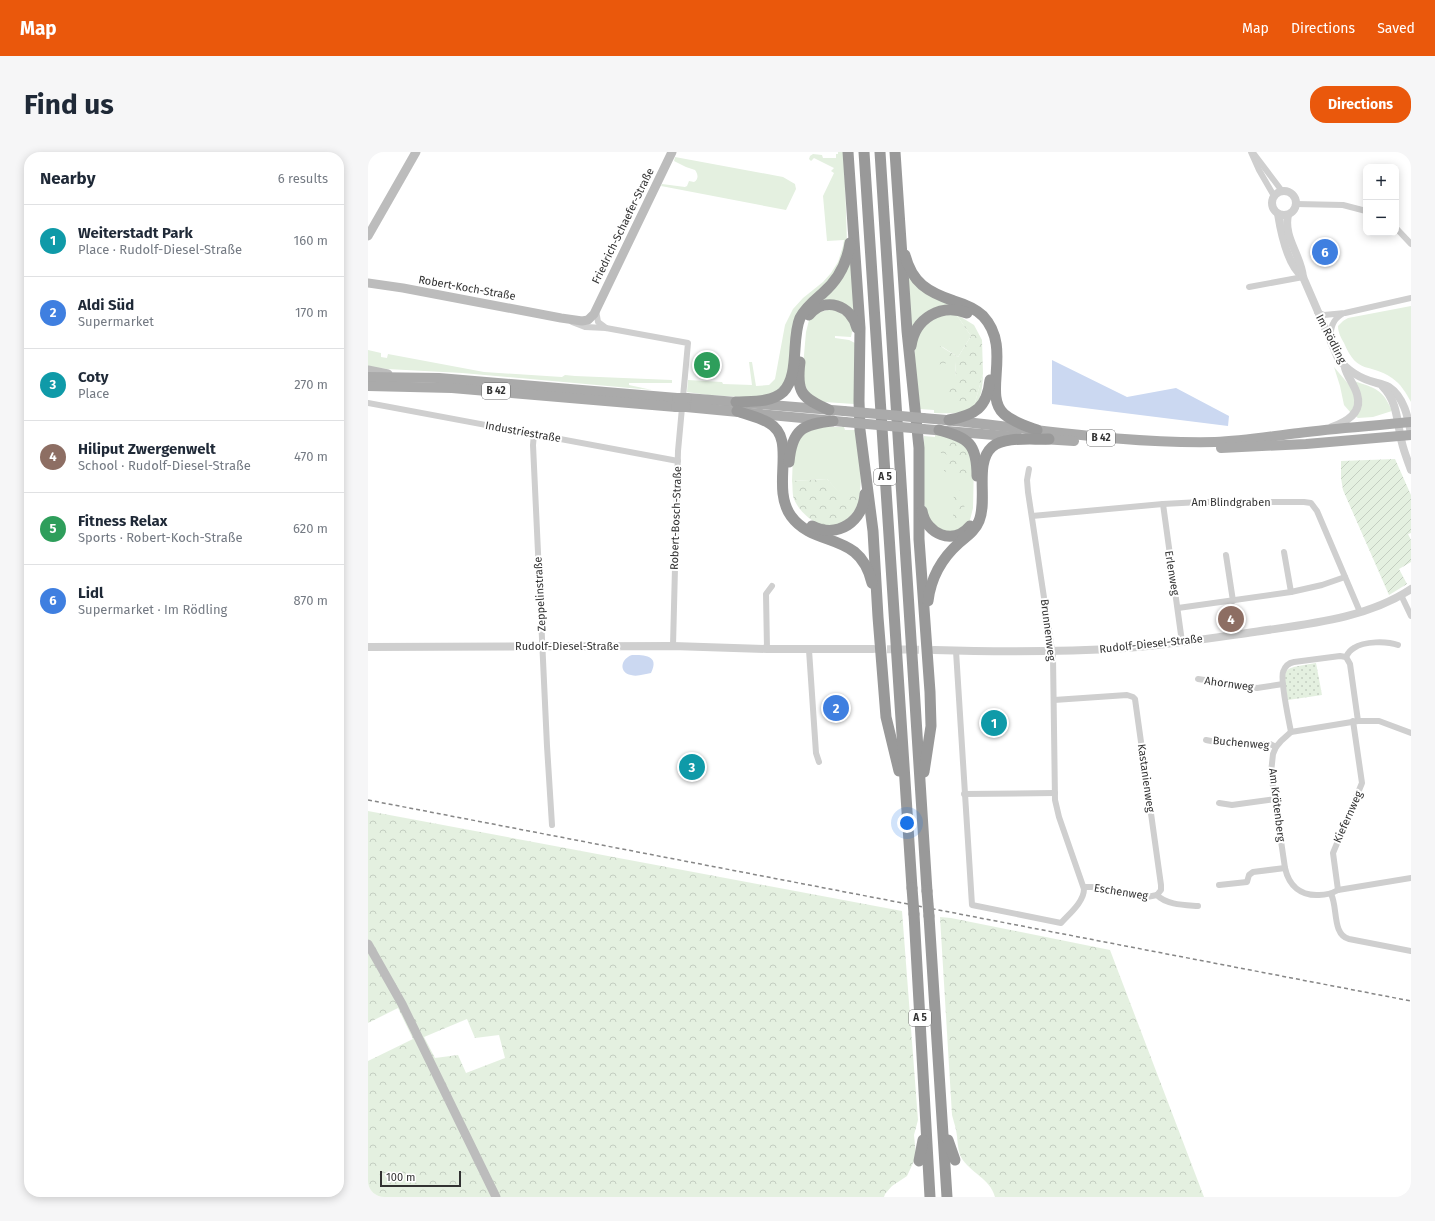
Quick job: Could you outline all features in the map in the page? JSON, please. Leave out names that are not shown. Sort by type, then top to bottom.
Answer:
[{"type":"highway","points":[[833,421],[806,426],[795,437],[790,455],[788,480],[789,496],[792,507],[804,521],[814,527],[831,530],[844,528],[852,523],[861,511],[865,500],[866,474],[860,423],[860,328],[848,152]]},
{"type":"highway","name":"A 5","points":[[864,152],[914,914],[930,1197]]},
{"type":"highway","name":"A 5","points":[[880,152],[948,1197]]},
{"type":"highway","points":[[895,152],[910,356],[919,448],[919,539],[930,692],[931,726],[921,793]]},
{"type":"highway","points":[[737,407],[774,397],[782,393],[788,384],[792,372],[797,329],[800,318],[806,309],[830,286],[843,268],[849,248],[852,216]]},
{"type":"highway","points":[[900,232],[906,260],[918,281],[928,290],[974,308],[991,326],[996,337],[998,349],[995,393],[998,406],[1005,415],[1012,420],[1037,430]]},
{"type":"highway","points":[[829,410],[808,400],[802,392],[799,382],[803,329],[806,320],[813,310],[822,305],[833,304],[843,308],[849,313],[857,328],[859,356]]},
{"type":"highway","points":[[910,356],[911,343],[916,329],[922,321],[931,314],[943,310],[962,310],[970,314],[986,328],[990,338],[992,363],[990,384],[985,400],[978,410],[972,414],[949,420]]},
{"type":"highway","name":"A 5","points":[[737,407],[773,425],[781,436],[784,454],[782,480],[783,495],[789,512],[794,520],[807,530],[848,547],[860,557],[871,576],[878,617]]},
{"type":"highway","points":[[919,484],[923,515],[926,524],[933,531],[941,535],[952,536],[968,528],[975,518],[976,509],[977,466],[975,456],[971,447],[962,438],[939,430]]},
{"type":"highway","points":[[926,634],[929,595],[934,576],[938,568],[952,550],[973,532],[980,520],[983,506],[984,466],[988,452],[994,445],[1005,441],[1049,439]]},
{"type":"highway","name":"A 5","points":[[866,474],[873,531],[886,718],[906,803]]},
{"type":"highway","points":[[942,1110],[951,1150],[955,1160]]},
{"type":"highway","points":[[919,1161],[926,1122]]},
{"type":"main road","points":[[368,236],[416,152]]},
{"type":"main road","name":"Friedrich-Schaefer-Straße","points":[[596,310],[672,152]]},
{"type":"main road","points":[[368,279],[403,288]]},
{"type":"main road","name":"Robert-Koch-Straße","points":[[368,283],[585,321],[591,318],[596,310]]},
{"type":"main road","points":[[368,370],[399,377]]},
{"type":"main road","name":"B 42","points":[[368,377],[399,377],[492,382],[682,400],[833,421],[1132,445],[1228,448],[1314,444],[1408,435]]},
{"type":"main road","name":"B 42","points":[[368,386],[452,388],[682,400]]},
{"type":"main road","name":"B 42","points":[[737,407],[844,411],[949,420],[1113,439],[1209,442],[1234,441],[1324,430],[1410,422]]},
{"type":"main road","points":[[368,944],[405,1011],[496,1197]]},
{"type":"street","name":"Im Rödling","points":[[1252,152],[1282,191],[1293,195],[1296,204]]},
{"type":"street","name":"Im Rödling","points":[[1252,152],[1259,170],[1274,196],[1272,199],[1272,206],[1278,214],[1282,238],[1294,267],[1303,277]]},
{"type":"street","points":[[1274,196],[1282,191]]},
{"type":"street","points":[[1278,214],[1288,214],[1294,210],[1296,204],[1343,205],[1363,210]]},
{"type":"street","name":"Im Rödling","points":[[1288,214],[1288,232],[1300,264],[1303,277],[1338,358],[1345,367],[1354,374],[1388,386],[1394,392],[1404,406],[1410,422],[1408,435]]},
{"type":"street","points":[[1399,231],[1411,244]]},
{"type":"street","points":[[1284,281],[1292,274],[1294,267]]},
{"type":"street","points":[[1249,287],[1303,277]]},
{"type":"street","points":[[1317,312],[1324,315],[1345,313],[1411,298]]},
{"type":"street","points":[[596,310],[597,320],[606,328]]},
{"type":"street","points":[[1330,340],[1331,328],[1334,321],[1337,317],[1345,313]]},
{"type":"street","name":"Robert-Koch-Straße","points":[[561,318],[581,326],[606,328],[688,343],[682,400]]},
{"type":"street","points":[[1324,430],[1349,419],[1354,414],[1358,406],[1357,394],[1348,378],[1345,367]]},
{"type":"street","name":"Im Rödling","points":[[1377,383],[1386,390],[1391,398],[1395,405],[1398,423],[1408,435]]},
{"type":"street","name":"Robert-Bosch-Straße","points":[[673,646],[678,461],[682,400]]},
{"type":"street","name":"Industriestraße","points":[[368,403],[678,461]]},
{"type":"street","name":"Zeppelinstraße","points":[[534,434],[533,445],[542,646],[552,825]]},
{"type":"street","points":[[1408,435],[1411,470]]},
{"type":"street","name":"Brunnenweg","points":[[1029,469],[1028,485],[1052,652],[1054,700],[1054,793],[1057,812],[1084,887]]},
{"type":"street","name":"Am Blindgraben","points":[[1032,516],[1163,504],[1206,502],[1311,503],[1317,511],[1360,612]]},
{"type":"street","name":"Erlenweg","points":[[1163,504],[1182,642]]},
{"type":"street","points":[[1284,552],[1291,592]]},
{"type":"street","points":[[1226,555],[1233,601]]},
{"type":"street","points":[[1178,608],[1291,592],[1322,585],[1345,577]]},
{"type":"street","points":[[767,649],[766,594],[772,586]]},
{"type":"street","name":"Rudolf-Diesel-Straße","points":[[934,650],[1052,652],[1126,648],[1182,642],[1324,621],[1360,612],[1401,596],[1411,589]]},
{"type":"street","points":[[1401,596],[1411,616]]},
{"type":"street","points":[[1291,732],[1283,684],[1283,673],[1286,666],[1290,663],[1340,656],[1346,657],[1351,650],[1361,645],[1385,642],[1398,645]]},
{"type":"street","name":"Rudolf-Diesel-Straße","points":[[368,647],[673,646],[809,650],[873,649]]},
{"type":"street","points":[[809,650],[816,753],[819,762]]},
{"type":"street","points":[[956,651],[972,905],[1061,924],[1081,900],[1084,893],[1084,887]]},
{"type":"street","name":"Kiefernweg","points":[[1338,890],[1332,853],[1362,783],[1350,664],[1346,657]]},
{"type":"street","name":"Ahornweg","points":[[1198,680],[1257,688],[1283,684]]},
{"type":"street","name":"Kastanienweg","points":[[1054,700],[1127,695],[1133,696],[1135,699],[1161,885],[1161,890],[1157,895]]},
{"type":"street","points":[[1276,747],[1291,732],[1356,721],[1379,721],[1411,733]]},
{"type":"street","name":"Buchenweg","points":[[1206,740],[1223,744],[1270,744],[1276,747]]},
{"type":"street","name":"Am Krötenberg","points":[[1276,747],[1271,764],[1272,778],[1285,868],[1290,883],[1301,892],[1312,895],[1331,894]]},
{"type":"street","points":[[964,794],[1054,793]]},
{"type":"street","points":[[1219,803],[1232,805],[1275,799]]},
{"type":"street","points":[[1219,885],[1247,882],[1249,875],[1253,872],[1285,868]]},
{"type":"street","points":[[1411,878],[1338,890],[1331,894],[1334,902],[1338,931],[1343,937],[1411,951]]},
{"type":"street","name":"Eschenweg","points":[[1084,887],[1092,887],[1147,897],[1157,895]]},
{"type":"street","points":[[1157,895],[1162,899],[1169,901],[1198,906]]},
{"type":"green space","points":[[838,152],[844,152],[847,243],[833,278],[805,306],[787,378],[779,391],[760,398],[708,395],[687,392],[688,380],[722,382],[723,384],[752,385],[749,362],[752,362],[756,386],[769,385],[775,379],[785,325],[793,309],[831,273],[838,262],[843,246],[844,240],[827,241],[823,196],[834,173],[831,171],[834,168],[814,158],[811,161],[809,159],[813,154],[822,155],[823,158],[836,158],[836,154],[838,154]]},
{"type":"green space","points":[[675,157],[783,177],[795,184],[796,189],[786,210],[661,186],[662,184],[685,187],[689,181],[694,182],[697,179],[695,170],[674,161]]},
{"type":"green space","points":[[851,251],[856,316],[821,303]]},
{"type":"green space","points":[[908,273],[952,303],[911,329]]},
{"type":"green space","points":[[1411,306],[1411,402],[1401,386],[1395,380],[1384,373],[1365,367],[1354,360],[1341,337],[1338,326],[1348,318]]},
{"type":"green space","points":[[831,309],[841,313],[851,322],[851,337],[835,336],[835,338],[849,340],[855,343],[854,404],[824,402],[810,396],[802,378],[806,332],[809,320],[814,314]]},
{"type":"green space","points":[[956,314],[971,336],[958,357],[941,346],[955,362],[956,377],[974,406],[971,409],[965,412],[956,413],[934,413],[934,410],[920,409],[914,356],[916,341],[921,328],[941,315]]},
{"type":"green space","points":[[956,314],[974,325],[982,340],[983,374],[974,406],[956,407],[946,397],[948,378],[956,377],[955,362],[935,365],[940,346],[958,357],[971,336]]},
{"type":"green space","points":[[368,350],[381,353],[381,357],[387,358],[388,354],[484,372],[562,377],[565,375],[672,380],[672,383],[629,383],[629,385],[652,390],[462,373],[368,367]]},
{"type":"green space","points":[[1334,367],[1350,386],[1356,400],[1351,413],[1344,405]]},
{"type":"green space","points":[[983,374],[982,387],[980,397],[974,406]]},
{"type":"green space","points":[[1354,381],[1378,390],[1389,404],[1392,411],[1373,417],[1358,418],[1355,416]]},
{"type":"green space","points":[[817,427],[844,427],[845,430],[855,430],[860,464],[861,482],[859,499],[841,495],[827,479],[792,481],[793,455],[801,436]]},
{"type":"green space","points":[[935,435],[945,436],[968,447],[974,463],[973,508],[970,520],[964,527],[956,532],[942,532],[926,516],[924,502],[924,436],[935,437]]},
{"type":"green space","points":[[949,439],[957,442],[966,450],[968,455],[968,480],[964,481],[953,463],[951,474],[944,471],[946,454],[941,453],[938,445]]},
{"type":"green space","points":[[1395,459],[1411,495],[1411,533],[1408,534],[1411,540],[1411,562],[1399,569],[1407,584],[1389,595],[1343,490],[1341,461]]},
{"type":"green space","points":[[827,479],[842,495],[857,488],[859,498],[856,507],[850,516],[841,523],[833,526],[818,523],[810,519],[798,507],[793,495],[792,481]]},
{"type":"green space","points":[[954,490],[961,491],[970,497],[964,504],[966,519],[953,518]]},
{"type":"green space","points":[[1316,663],[1322,695],[1288,700],[1285,680],[1285,674],[1287,671],[1296,666]]},
{"type":"green space","points":[[368,811],[902,911],[918,1120],[914,1135],[916,1155],[907,1176],[892,1186],[884,1197],[368,1197],[368,1061],[413,1039],[398,1008],[368,1023]],"holes":[[[467,1019],[475,1038],[499,1035],[505,1058],[466,1073],[458,1055],[435,1058],[424,1037]]]},
{"type":"green space","points":[[940,917],[1110,950],[1204,1197],[995,1197],[989,1185],[965,1163],[959,1151],[952,1115]]},
{"type":"water","points":[[1052,360],[1127,397],[1176,388],[1229,416],[1228,426],[1052,404]]},
{"type":"water","points":[[632,655],[646,656],[652,659],[654,663],[651,673],[633,676],[624,672],[622,666],[623,663]]},
{"type":"tunnel","points":[[875,649],[932,650]]},
{"type":"railway","points":[[368,800],[1411,1001]]},
{"type":"place","name":"Lidl","points":[[1325,252]]},
{"type":"place","name":"Fitness Relax","points":[[707,365]]},
{"type":"place","name":"Hiliput Zwergenwelt","points":[[1231,619]]},
{"type":"place","name":"Aldi Süd","points":[[836,708]]},
{"type":"place","name":"Weiterstadt Park","points":[[994,723]]},
{"type":"place","name":"Coty","points":[[692,767]]}]
